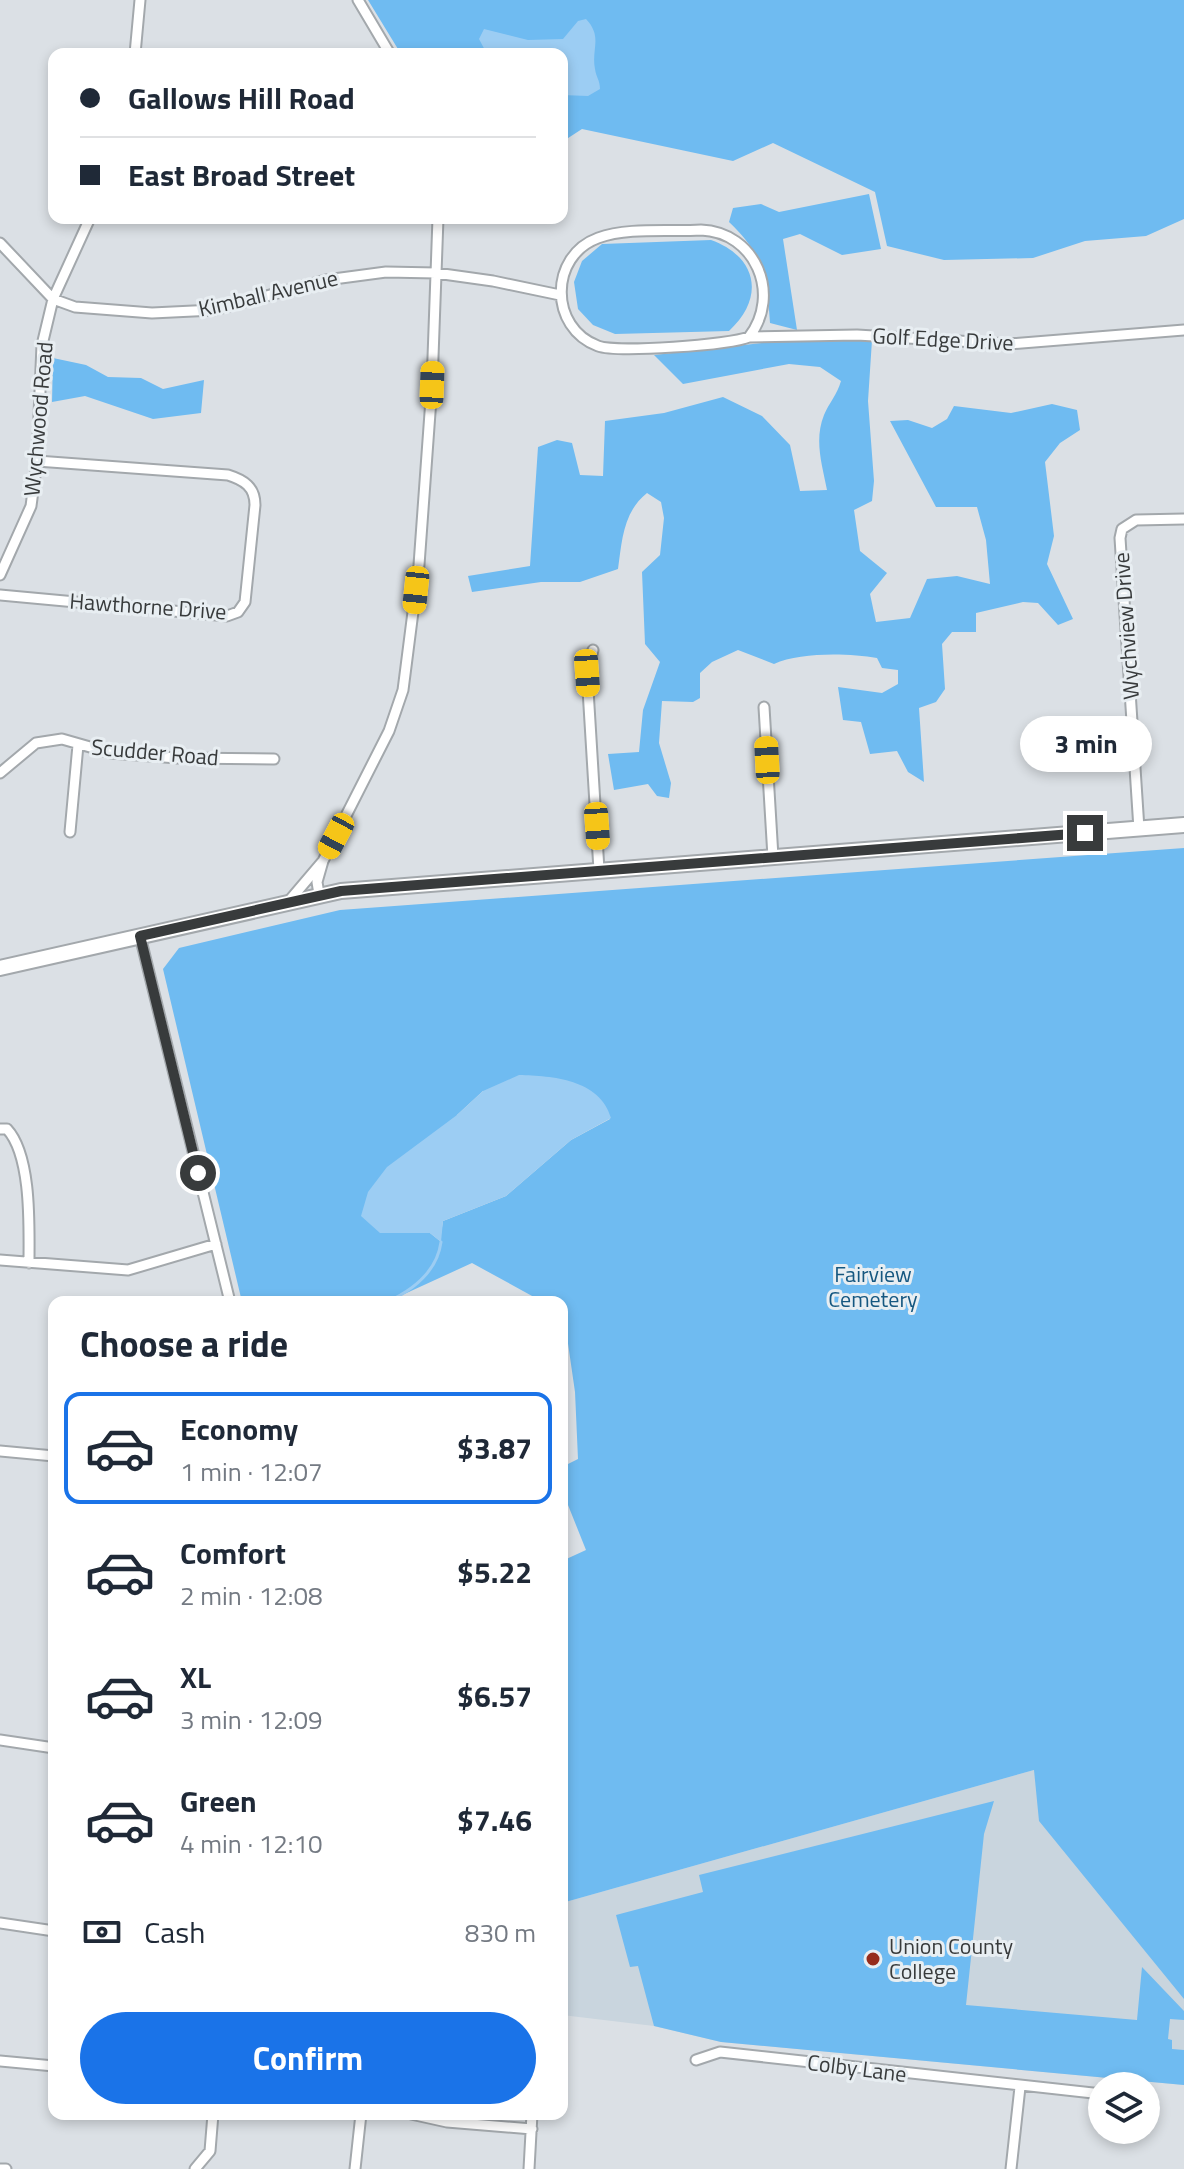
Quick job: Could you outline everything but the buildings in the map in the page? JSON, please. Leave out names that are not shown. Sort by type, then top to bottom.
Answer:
[{"type":"street","points":[[136,48],[140,0]]},
{"type":"street","points":[[358,0],[386,48]]},
{"type":"street","name":"Wychwood Road","points":[[0,575],[31,506],[37,461],[42,345],[53,299],[87,224]]},
{"type":"street","points":[[319,894],[317,882],[323,861],[375,762],[403,690],[419,565],[432,385],[438,224]]},
{"type":"street","points":[[701,230],[721,233],[747,250],[762,277],[760,317],[749,337],[727,343],[610,349],[578,334],[567,319],[560,295],[568,262],[580,248],[601,236],[701,230]]},
{"type":"street","points":[[0,243],[53,299]]},
{"type":"street","name":"Kimball Avenue","points":[[53,299],[75,307],[152,313],[214,310],[356,274],[436,273],[560,295]]},
{"type":"street","name":"Golf Edge Drive","points":[[749,337],[857,335],[1009,344],[1184,330]]},
{"type":"street","name":"Hawthorne Drive","points":[[0,595],[227,616],[238,612],[245,602],[255,505],[255,496],[246,483],[228,475],[37,461]]},
{"type":"street","name":"Wychview Drive","points":[[1139,829],[1120,538],[1122,529],[1129,522],[1184,519]]},
{"type":"street","points":[[593,650],[587,673],[599,870]]},
{"type":"street","points":[[764,707],[773,857]]},
{"type":"street","name":"Scudder Road","points":[[0,773],[36,743],[62,739],[111,753],[177,758],[274,759]]},
{"type":"street","points":[[70,832],[78,745]]},
{"type":"street","points":[[0,968],[319,894],[1184,825]]},
{"type":"street","points":[[289,901],[323,861]]},
{"type":"street","points":[[140,936],[229,1296]]},
{"type":"street","points":[[0,1129],[7,1129],[14,1137],[20,1160],[28,1200],[29,1263]]},
{"type":"street","points":[[0,1260],[128,1270],[216,1244]]},
{"type":"street","points":[[0,1451],[48,1455]]},
{"type":"street","points":[[0,1740],[48,1747]]},
{"type":"street","points":[[0,1923],[48,1930]]},
{"type":"street","name":"Colby Lane","points":[[696,2060],[720,2052],[1088,2093]]},
{"type":"street","points":[[0,2061],[48,2065]]},
{"type":"street","points":[[1011,2169],[1020,2087]]},
{"type":"street","points":[[195,2169],[210,2151],[213,2120]]},
{"type":"street","points":[[355,2169],[360,2120]]},
{"type":"street","points":[[438,2120],[532,2129]]},
{"type":"street","points":[[529,2169],[532,2120]]},
{"type":"shaded area","points":[[586,19],[595,37],[594,62],[600,89],[588,96],[568,95],[568,48],[484,48],[479,39],[484,29],[528,40],[563,39],[578,21]]},
{"type":"shaded area","points":[[519,1075],[560,1079],[586,1088],[597,1095],[611,1118],[571,1140],[506,1196],[443,1221],[441,1242],[430,1233],[380,1233],[361,1216],[368,1192],[387,1167],[457,1115],[483,1091]]},
{"type":"shaded area","name":"Union County College","points":[[1184,1743],[1184,2085],[1160,2083],[1160,2072],[1088,2072],[1088,2076],[721,2042],[654,2026],[568,2016],[568,1901],[1034,1770]]},
{"type":"green space","points":[[368,0],[1184,0],[1184,219],[1146,236],[1085,241],[1033,258],[944,260],[887,246],[875,192],[773,143],[733,161],[582,129],[568,138],[568,48],[397,48]]},
{"type":"green space","points":[[869,194],[881,249],[842,255],[800,234],[783,239],[797,330],[770,323],[762,268],[750,245],[729,222],[733,208],[761,204],[779,212]]},
{"type":"green space","points":[[711,240],[739,257],[751,280],[752,292],[748,305],[729,331],[615,334],[593,325],[578,309],[574,282],[582,261],[602,244]]},
{"type":"green space","points":[[790,340],[872,340],[868,401],[874,481],[872,501],[854,510],[860,551],[887,573],[870,594],[876,622],[910,618],[927,579],[957,576],[990,584],[986,540],[977,507],[936,507],[890,421],[908,420],[932,428],[947,419],[954,406],[1011,413],[1052,404],[1077,410],[1080,430],[1060,443],[1045,462],[1054,536],[1047,564],[1073,619],[1058,625],[1038,603],[1023,602],[976,613],[976,632],[952,632],[942,644],[945,689],[936,702],[919,708],[924,782],[908,772],[897,751],[870,754],[861,722],[843,720],[838,687],[882,693],[898,684],[898,670],[882,668],[877,658],[865,656],[810,656],[774,664],[738,650],[712,662],[700,673],[700,698],[693,702],[662,701],[659,743],[671,783],[669,798],[657,796],[648,784],[614,790],[608,754],[639,752],[643,710],[660,662],[645,644],[642,572],[660,555],[664,518],[661,502],[647,493],[633,509],[625,528],[618,569],[580,582],[541,582],[472,592],[468,576],[530,566],[538,447],[557,440],[572,443],[580,475],[603,476],[605,421],[664,413],[723,397],[762,416],[790,445],[800,491],[827,490],[820,452],[821,424],[841,381],[820,367],[789,364],[683,384],[654,355]]},
{"type":"green space","points":[[53,358],[86,365],[108,377],[141,378],[163,389],[204,380],[201,413],[153,419],[85,396],[52,402]]},
{"type":"green space","name":"Fairview Cemetery","points":[[1184,848],[1184,1999],[1039,1821],[1034,1770],[568,1901],[568,1558],[586,1550],[568,1505],[568,1464],[578,1459],[575,1392],[568,1344],[568,1296],[532,1296],[472,1263],[400,1296],[241,1296],[163,969],[179,948],[340,910]],"holes":[[[483,1091],[604,1108],[610,1119],[571,1140],[506,1196],[443,1221],[440,1241],[430,1233],[457,1115]]]},
{"type":"green space","points":[[994,1801],[984,1834],[966,2005],[1137,2020],[1142,1967],[1184,2011],[1184,2020],[1170,2019],[1168,2039],[1172,2040],[1172,2049],[1184,2050],[1184,2085],[1160,2083],[1160,2072],[1088,2072],[1088,2076],[721,2042],[654,2026],[638,1966],[630,1967],[616,1915],[703,1892],[699,1875]]},
{"type":"waterway","points":[[398,1296],[429,1271],[441,1242]]},
{"type":"place","name":"Union County College","points":[[873,1959]]},
{"type":"route","points":[[198,1173],[140,936],[341,891],[1085,833]]}]
